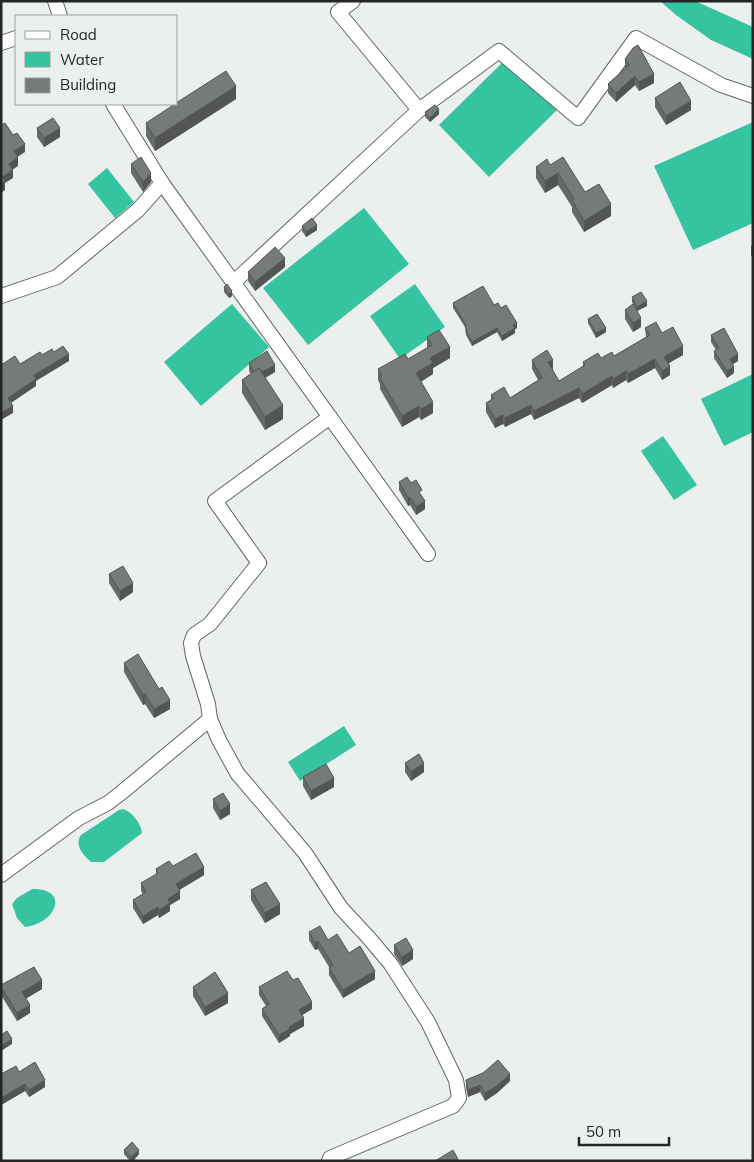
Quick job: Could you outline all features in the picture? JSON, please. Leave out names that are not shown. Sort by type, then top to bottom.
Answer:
[{"type":"street","points":[[55,1],[60,15]]},
{"type":"street","points":[[353,1],[338,12],[419,110]]},
{"type":"street","points":[[1,43],[15,38]]},
{"type":"street","points":[[233,283],[419,110],[499,51],[578,118],[636,38],[721,85],[753,96]]},
{"type":"street","points":[[113,105],[162,183],[428,554]]},
{"type":"street","points":[[1,296],[57,277],[138,210],[162,183]]},
{"type":"street","points":[[329,1161],[330,1158],[453,1106],[459,1098],[456,1080],[428,1022],[390,963],[341,908],[306,853],[237,773],[210,719],[208,704],[193,656],[191,643],[194,635],[210,624],[259,563],[215,500],[330,417]]},
{"type":"street","points":[[1,876],[79,818],[108,803],[122,793],[210,719]]},
{"type":"water","points":[[660,1],[695,1],[753,27],[753,59],[711,40]]},
{"type":"water","points":[[506,59],[557,110],[489,177],[439,125]]},
{"type":"water","points":[[753,122],[753,223],[693,250],[654,166]]},
{"type":"water","points":[[107,168],[134,202],[115,218],[88,184]]},
{"type":"water","points":[[364,208],[409,264],[308,345],[263,288]]},
{"type":"water","points":[[415,284],[445,327],[400,359],[370,316]]},
{"type":"water","points":[[232,304],[269,347],[201,406],[164,362]]},
{"type":"water","points":[[753,374],[753,432],[724,446],[701,399]]},
{"type":"water","points":[[663,436],[697,485],[674,500],[641,451]]},
{"type":"water","points":[[344,726],[356,745],[300,781],[288,762]]},
{"type":"water","points":[[123,809],[136,818],[142,833],[104,862],[91,862],[82,853],[79,846],[78,842],[81,835]]},
{"type":"water","points":[[32,889],[44,890],[51,894],[55,900],[55,906],[45,919],[25,927],[17,918],[12,904],[17,898]]},
{"type":"building","points":[[638,45],[654,74],[639,82],[635,76],[616,93],[608,84],[629,65],[625,59],[633,48]]},
{"type":"building","points":[[226,71],[236,86],[155,138],[146,123],[173,105],[178,105],[178,102]]},
{"type":"building","points":[[680,82],[691,101],[666,116],[655,98]]},
{"type":"building","points":[[435,105],[439,109],[430,118],[425,112]]},
{"type":"building","points":[[53,118],[60,128],[44,138],[37,128]]},
{"type":"building","points":[[5,123],[13,135],[17,133],[25,144],[14,151],[18,157],[9,164],[13,170],[2,177],[5,181],[1,184],[1,125]]},
{"type":"building","points":[[141,157],[151,173],[143,182],[131,164]]},
{"type":"building","points":[[563,157],[585,192],[599,184],[611,204],[584,221],[572,200],[574,199],[558,173],[545,181],[536,167],[547,159],[550,165]]},
{"type":"building","points":[[312,218],[317,225],[306,232],[302,226]]},
{"type":"building","points":[[275,247],[285,258],[255,282],[248,272]]},
{"type":"building","points":[[227,284],[232,291],[229,294],[224,287]]},
{"type":"building","points":[[483,286],[494,305],[498,303],[501,308],[506,305],[517,323],[513,325],[515,328],[502,336],[497,328],[472,342],[466,331],[466,325],[453,303]]},
{"type":"building","points":[[641,292],[647,301],[637,307],[632,297]]},
{"type":"building","points":[[633,304],[641,318],[633,323],[625,310]]},
{"type":"building","points":[[597,314],[606,328],[596,333],[588,319]]},
{"type":"building","points":[[656,322],[662,333],[673,327],[683,346],[664,357],[670,366],[662,371],[655,359],[628,374],[626,371],[613,379],[612,376],[582,394],[579,388],[534,411],[531,405],[505,418],[503,415],[495,419],[486,403],[494,398],[491,395],[504,387],[510,398],[542,378],[532,360],[547,350],[553,360],[548,362],[559,381],[585,365],[583,362],[598,353],[601,358],[612,352],[614,356],[650,335],[645,328]]},
{"type":"building","points":[[724,328],[738,354],[730,359],[734,367],[727,371],[714,351],[719,348],[711,335]]},
{"type":"building","points":[[439,330],[450,347],[430,358],[433,363],[416,373],[433,402],[421,409],[419,406],[402,416],[380,378],[382,376],[378,369],[405,354],[408,359],[432,345],[427,337]]},
{"type":"building","points":[[63,346],[69,354],[34,375],[36,379],[8,398],[13,406],[1,413],[1,365],[15,356],[20,364],[40,352],[42,355],[52,349],[54,352]]},
{"type":"building","points":[[267,351],[275,365],[262,372],[259,368],[254,372],[249,363]]},
{"type":"building","points":[[259,368],[283,405],[265,417],[242,380]]},
{"type":"building","points":[[407,477],[411,483],[416,480],[422,490],[419,492],[425,501],[416,507],[410,497],[408,498],[399,482]]},
{"type":"building","points":[[123,566],[133,583],[120,591],[109,574]]},
{"type":"building","points":[[138,654],[159,689],[162,687],[170,700],[154,709],[145,694],[143,695],[124,663]]},
{"type":"building","points":[[419,754],[424,763],[411,772],[405,763]]},
{"type":"building","points":[[326,764],[334,778],[311,791],[303,777]]},
{"type":"building","points":[[223,793],[230,804],[220,811],[213,799]]},
{"type":"building","points":[[196,853],[204,867],[176,884],[180,891],[168,899],[170,903],[159,910],[158,907],[143,916],[133,900],[146,892],[141,883],[158,873],[156,869],[169,861],[173,866]]},
{"type":"building","points":[[266,882],[280,904],[265,913],[251,890]]},
{"type":"building","points":[[320,926],[328,940],[337,934],[349,953],[360,946],[375,971],[343,990],[329,968],[333,965],[318,941],[315,943],[309,932]]},
{"type":"building","points":[[406,938],[413,950],[402,957],[394,945]]},
{"type":"building","points":[[34,967],[42,980],[22,992],[30,1005],[17,1013],[1,985]]},
{"type":"building","points":[[287,971],[293,980],[298,978],[312,1002],[299,1010],[304,1018],[279,1035],[262,1009],[269,1004],[259,987]]},
{"type":"building","points":[[215,972],[228,993],[205,1007],[193,987]]},
{"type":"building","points":[[7,1031],[12,1039],[1,1046],[1,1035]]},
{"type":"building","points":[[498,1060],[510,1074],[497,1086],[485,1093],[480,1085],[468,1090],[466,1080],[483,1073]]},
{"type":"building","points":[[35,1062],[45,1080],[29,1090],[25,1084],[1,1098],[1,1074],[16,1066],[19,1072]]},
{"type":"building","points":[[132,1142],[139,1150],[131,1157],[124,1150]]},
{"type":"building","points":[[453,1150],[458,1159],[456,1161],[435,1161]]}]
